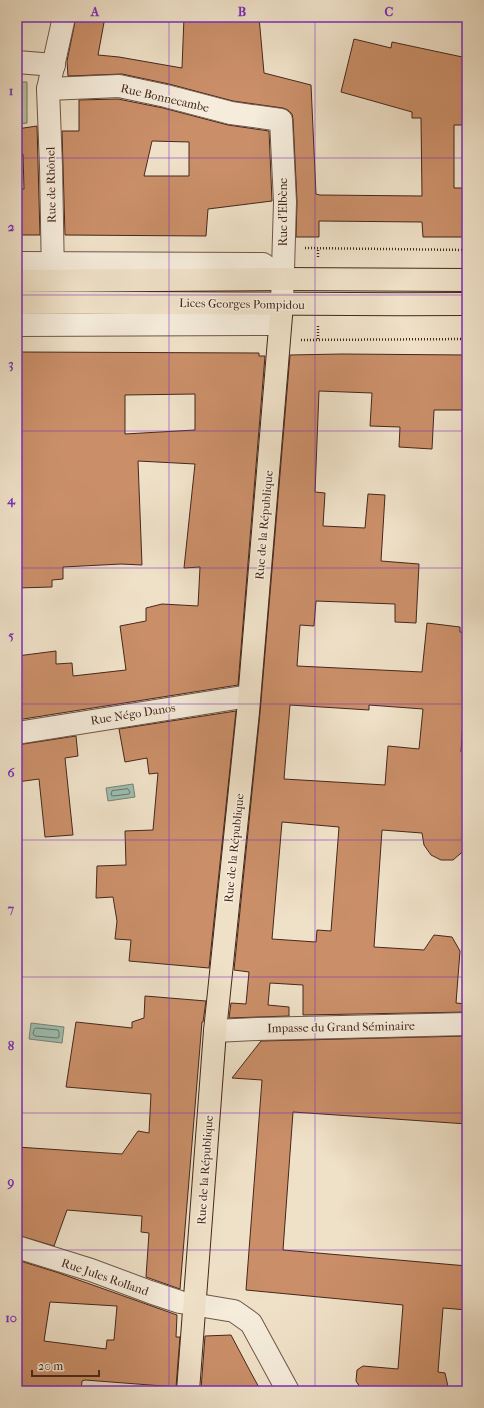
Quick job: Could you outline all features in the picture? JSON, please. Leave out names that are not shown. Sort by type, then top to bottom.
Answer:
[{"type":"main road","name":"Lices Georges Pompidou","points":[[17,281],[52,272],[283,278],[467,280]]},
{"type":"main road","name":"Lices Georges Pompidou","points":[[17,303],[162,302],[280,323],[467,304]]},
{"type":"main road","name":"Rue de la République","points":[[188,1391],[215,1031],[249,696],[280,323]]},
{"type":"street","name":"Rue de Rhônel","points":[[52,272],[51,166],[48,89],[64,17]]},
{"type":"street","points":[[17,62],[54,65]]},
{"type":"street","name":"Rue Bonnecambe","points":[[48,89],[119,86],[166,96],[231,113],[281,120]]},
{"type":"street","name":"Rue d'Elbène","points":[[280,323],[285,202],[281,120]]},
{"type":"street","points":[[17,263],[52,272]]},
{"type":"street","points":[[162,302],[162,324]]},
{"type":"street","points":[[17,325],[280,323]]},
{"type":"street","name":"Rue Négo Danos","points":[[17,733],[249,696]]},
{"type":"street","name":"Impasse du Grand Séminaire","points":[[215,1031],[467,1024]]},
{"type":"street","name":"Rue Jules Rolland","points":[[17,1247],[91,1270],[150,1292],[194,1305],[234,1311],[251,1323],[288,1391]]},
{"type":"path","points":[[280,323],[467,339]]},
{"type":"shaded area","points":[[17,82],[27,82],[27,123],[17,124]]},
{"type":"water","points":[[133,784],[135,797],[108,801],[106,788]]},
{"type":"water","points":[[31,1023],[64,1027],[62,1043],[29,1039]]},
{"type":"building","points":[[76,17],[105,17],[98,55],[119,57],[182,68],[184,17],[259,17],[264,73],[311,85],[316,194],[320,195],[422,196],[421,118],[412,118],[412,112],[341,92],[354,39],[391,48],[392,42],[467,58],[467,125],[454,125],[454,188],[467,188],[467,237],[423,237],[422,222],[319,221],[319,237],[296,237],[297,201],[293,119],[292,114],[288,110],[233,101],[169,84],[122,74],[68,76],[67,61]]},
{"type":"building","points":[[118,99],[163,108],[228,125],[269,131],[272,201],[208,209],[206,236],[65,235],[62,131],[79,131],[79,100]],"holes":[[[152,141],[189,142],[189,176],[144,176]]]},
{"type":"building","points":[[37,126],[40,235],[17,235],[17,189],[24,189],[23,154],[17,154],[17,129]]},
{"type":"building","points":[[17,352],[259,353],[259,356],[265,356],[238,685],[17,720],[17,656],[56,651],[56,664],[72,663],[73,676],[126,670],[120,626],[146,621],[146,608],[162,604],[198,606],[200,567],[184,568],[195,464],[138,461],[142,565],[121,564],[63,567],[63,579],[52,580],[52,587],[17,588]],"holes":[[[195,394],[195,430],[125,434],[125,395]]]},
{"type":"building","points":[[290,355],[467,355],[467,410],[434,410],[432,449],[399,447],[400,427],[370,426],[372,393],[319,391],[315,492],[325,493],[323,526],[365,528],[368,494],[385,495],[381,561],[419,564],[416,623],[395,622],[395,604],[316,601],[314,626],[300,625],[297,666],[422,672],[427,623],[460,627],[460,632],[467,633],[467,672],[461,752],[467,752],[467,848],[453,860],[441,860],[431,855],[424,845],[422,833],[382,830],[374,947],[424,950],[434,935],[452,937],[460,951],[456,1003],[467,1004],[467,1012],[303,1015],[303,985],[270,983],[268,1005],[289,1007],[289,1016],[229,1018],[231,1003],[246,1004],[249,972],[234,970],[260,713]],"holes":[[[290,705],[369,710],[369,705],[423,709],[419,749],[388,746],[385,785],[284,779]],[[282,822],[339,827],[331,931],[317,930],[316,942],[272,939]]]},
{"type":"building","points":[[236,711],[209,968],[129,961],[131,940],[115,939],[117,921],[113,897],[96,898],[97,866],[126,865],[125,831],[153,830],[158,773],[149,774],[147,758],[125,762],[119,729]]},
{"type":"building","points":[[76,736],[78,756],[65,758],[73,835],[45,837],[39,779],[17,782],[17,745]]},
{"type":"building","points":[[145,996],[206,1001],[202,1022],[180,1289],[146,1277],[149,1233],[141,1232],[142,1216],[67,1210],[54,1246],[17,1235],[17,1147],[122,1154],[138,1131],[149,1133],[151,1094],[66,1087],[76,1022],[132,1028],[132,1022],[144,1018]]},
{"type":"building","points":[[467,1036],[467,1124],[293,1112],[283,1250],[467,1266],[467,1310],[443,1308],[438,1372],[445,1373],[449,1391],[398,1391],[360,1387],[356,1381],[357,1370],[363,1366],[398,1369],[403,1305],[246,1290],[262,1080],[232,1078],[261,1041]]},
{"type":"building","points":[[17,1260],[56,1272],[177,1315],[176,1337],[180,1337],[176,1387],[85,1380],[82,1381],[81,1391],[17,1391]],"holes":[[[50,1302],[117,1306],[114,1340],[107,1340],[106,1349],[44,1341]]]},
{"type":"building","points":[[231,1335],[261,1391],[203,1391],[203,1389],[201,1389],[205,1336]]}]
